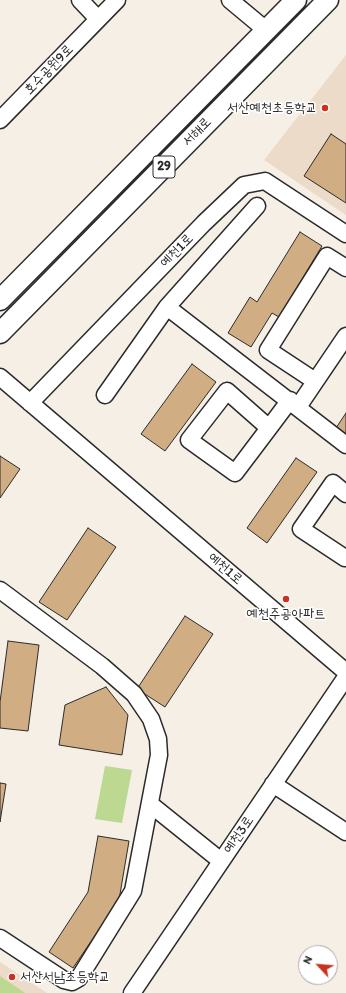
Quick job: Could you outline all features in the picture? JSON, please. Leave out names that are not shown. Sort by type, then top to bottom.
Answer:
[{"type":"main road","name":"서해로","points":[[0,300],[296,0]]},
{"type":"main road","name":"서해로","points":[[0,333],[328,0]]},
{"type":"street","points":[[80,0],[98,19]]},
{"type":"street","name":"호수공원9로","points":[[0,120],[117,0]]},
{"type":"street","points":[[230,0],[266,30]]},
{"type":"street","name":"예천1로","points":[[30,403],[204,223],[244,185],[265,182],[346,234]]},
{"type":"street","points":[[105,395],[168,307],[257,206]]},
{"type":"street","points":[[315,381],[268,350],[327,256],[346,268]]},
{"type":"street","points":[[168,307],[294,403],[346,445]]},
{"type":"street","points":[[269,428],[227,391],[189,440],[235,473],[269,428],[315,381],[346,336]]},
{"type":"street","name":"예천1로","points":[[0,377],[346,672]]},
{"type":"street","points":[[346,494],[333,484],[301,529],[345,558],[346,557]]},
{"type":"street","points":[[0,590],[102,666],[125,685],[140,701],[151,719],[159,748],[133,891],[76,981],[68,982],[60,978],[0,938]]},
{"type":"street","name":"예천3로","points":[[132,993],[346,677]]},
{"type":"street","points":[[273,784],[346,832]]},
{"type":"street","points":[[150,804],[221,861]]},
{"type":"shaded area","name":"서산예천초등학교","points":[[346,55],[346,215],[264,160]]},
{"type":"shaded area","name":"서산서남초등학교","points":[[0,962],[47,993],[0,993]]},
{"type":"green space","points":[[105,766],[132,770],[122,823],[95,819]]},
{"type":"green space","points":[[0,976],[25,993],[0,993]]},
{"type":"building","name":"서산예천초등학교","points":[[331,134],[346,144],[346,203],[304,176]]},
{"type":"building","points":[[300,232],[322,246],[279,317],[272,313],[251,347],[228,333],[250,297],[257,302]]},
{"type":"building","points":[[192,364],[216,382],[165,451],[141,434]]},
{"type":"building","points":[[346,413],[346,439],[334,431]]},
{"type":"building","points":[[0,456],[20,469],[0,498]]},
{"type":"building","points":[[296,458],[317,472],[267,543],[247,528]]},
{"type":"building","points":[[88,528],[116,547],[67,620],[39,602]]},
{"type":"building","points":[[185,616],[213,634],[165,707],[137,689]]},
{"type":"building","points":[[8,641],[39,645],[28,731],[0,728],[0,702]]},
{"type":"building","points":[[106,687],[128,715],[122,755],[59,745],[65,705]]},
{"type":"building","points":[[0,783],[6,784],[0,822]]},
{"type":"building","points":[[98,836],[129,841],[119,900],[73,968],[49,952],[88,892]]},
{"type":"place","name":"서산예천초등학교","points":[[325,108]]},
{"type":"place","name":"예천주공아파트","points":[[286,599]]},
{"type":"place","name":"서산서남초등학교","points":[[12,977]]}]
